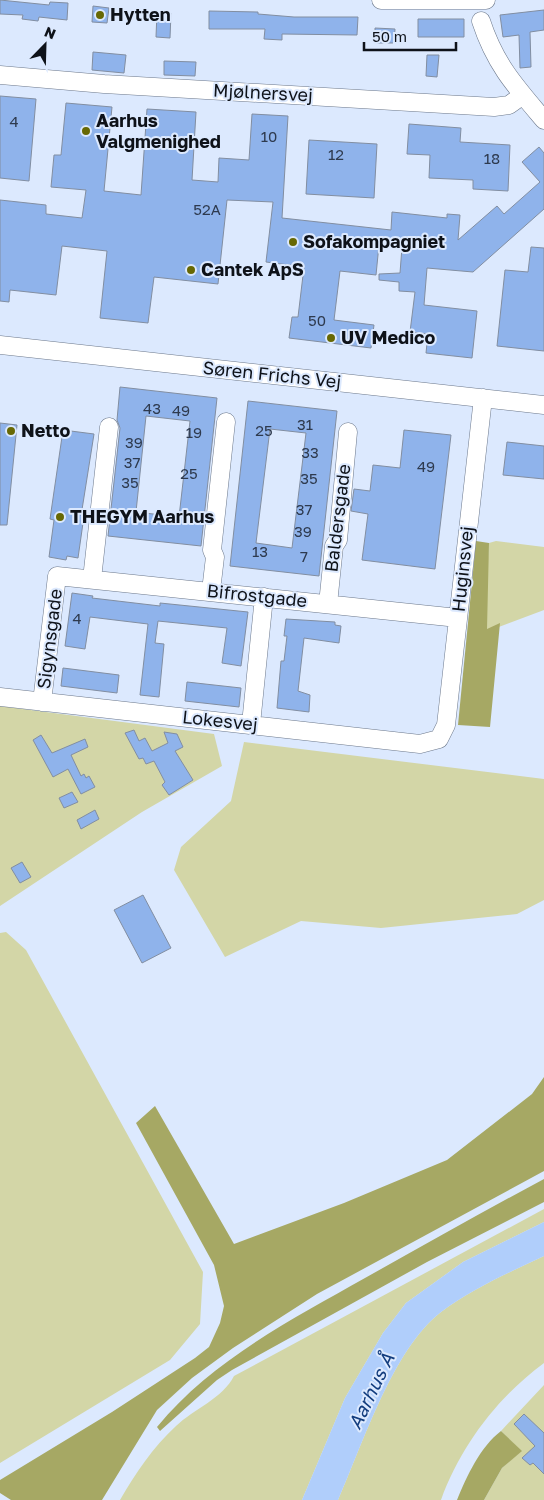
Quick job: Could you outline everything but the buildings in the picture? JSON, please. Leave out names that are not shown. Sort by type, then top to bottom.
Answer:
[{"type":"street","points":[[381,0],[486,0]]},
{"type":"street","points":[[481,21],[488,42],[501,68],[544,120]]},
{"type":"street","name":"Mjølnersvej","points":[[0,75],[121,85],[494,107],[509,104],[523,96]]},
{"type":"street","name":"Søren Frichs Vej","points":[[0,345],[544,405]]},
{"type":"street","name":"Huginsvej","points":[[439,739],[446,725],[483,398]]},
{"type":"street","points":[[211,591],[215,557],[212,550],[226,422]]},
{"type":"street","points":[[92,580],[109,427]]},
{"type":"street","name":"Baldersgade","points":[[328,604],[334,546],[338,540],[348,432]]},
{"type":"street","name":"Bifrostgade","points":[[57,576],[458,618]]},
{"type":"street","name":"Sigynsgade","points":[[42,702],[57,576]]},
{"type":"street","points":[[251,724],[264,597]]},
{"type":"street","name":"Lokesvej","points":[[0,697],[420,744],[439,739]]},
{"type":"green space","points":[[476,541],[489,543],[487,629],[500,623],[490,727],[458,725]]},
{"type":"green space","points":[[496,541],[544,547],[544,610],[483,633],[489,543]]},
{"type":"green space","points":[[0,706],[214,734],[222,766],[142,812],[0,906]]},
{"type":"green space","points":[[244,742],[544,779],[544,900],[517,914],[381,928],[301,921],[225,957],[174,870],[181,847],[231,801]]},
{"type":"green space","points":[[6,932],[26,950],[203,1272],[200,1324],[170,1360],[0,1463],[0,933]]},
{"type":"green space","points":[[544,1077],[544,1171],[317,1294],[233,1348],[192,1378],[157,1410],[102,1500],[11,1500],[0,1493],[0,1480],[112,1412],[195,1358],[209,1347],[220,1323],[224,1306],[214,1265],[136,1123],[155,1106],[234,1244],[344,1203],[447,1160],[532,1094]]},
{"type":"green space","points":[[544,1179],[544,1202],[427,1262],[232,1370],[217,1380],[160,1431],[157,1427],[202,1381],[254,1343],[454,1228]]},
{"type":"green space","points":[[544,1209],[544,1222],[463,1262],[406,1303],[383,1333],[345,1398],[302,1500],[120,1500],[138,1471],[168,1434],[183,1420],[223,1391],[234,1376]]},
{"type":"green space","points":[[544,1256],[544,1363],[511,1391],[470,1441],[449,1480],[441,1500],[338,1500],[393,1373],[424,1329],[441,1312],[466,1296],[491,1281]]},
{"type":"green space","points":[[544,1385],[544,1500],[484,1500],[502,1468],[521,1451],[501,1431]]},
{"type":"green space","points":[[501,1431],[522,1451],[502,1468],[484,1500],[457,1500],[480,1454]]},
{"type":"water","name":"Aarhus Å","points":[[544,1222],[544,1256],[491,1281],[453,1303],[424,1329],[408,1350],[393,1373],[338,1500],[302,1500],[345,1398],[383,1333],[406,1303],[463,1262]]},
{"type":"place","name":"Hytten","points":[[100,15]]},
{"type":"place","name":"Aarhus Valgmenighed","points":[[86,131]]},
{"type":"place","name":"Sofakompagniet","points":[[293,242]]},
{"type":"place","name":"Cantek ApS","points":[[191,270]]},
{"type":"place","name":"UV Medico","points":[[331,338]]},
{"type":"place","name":"Netto","points":[[11,431]]},
{"type":"place","name":"THEGYM Aarhus","points":[[60,517]]}]
